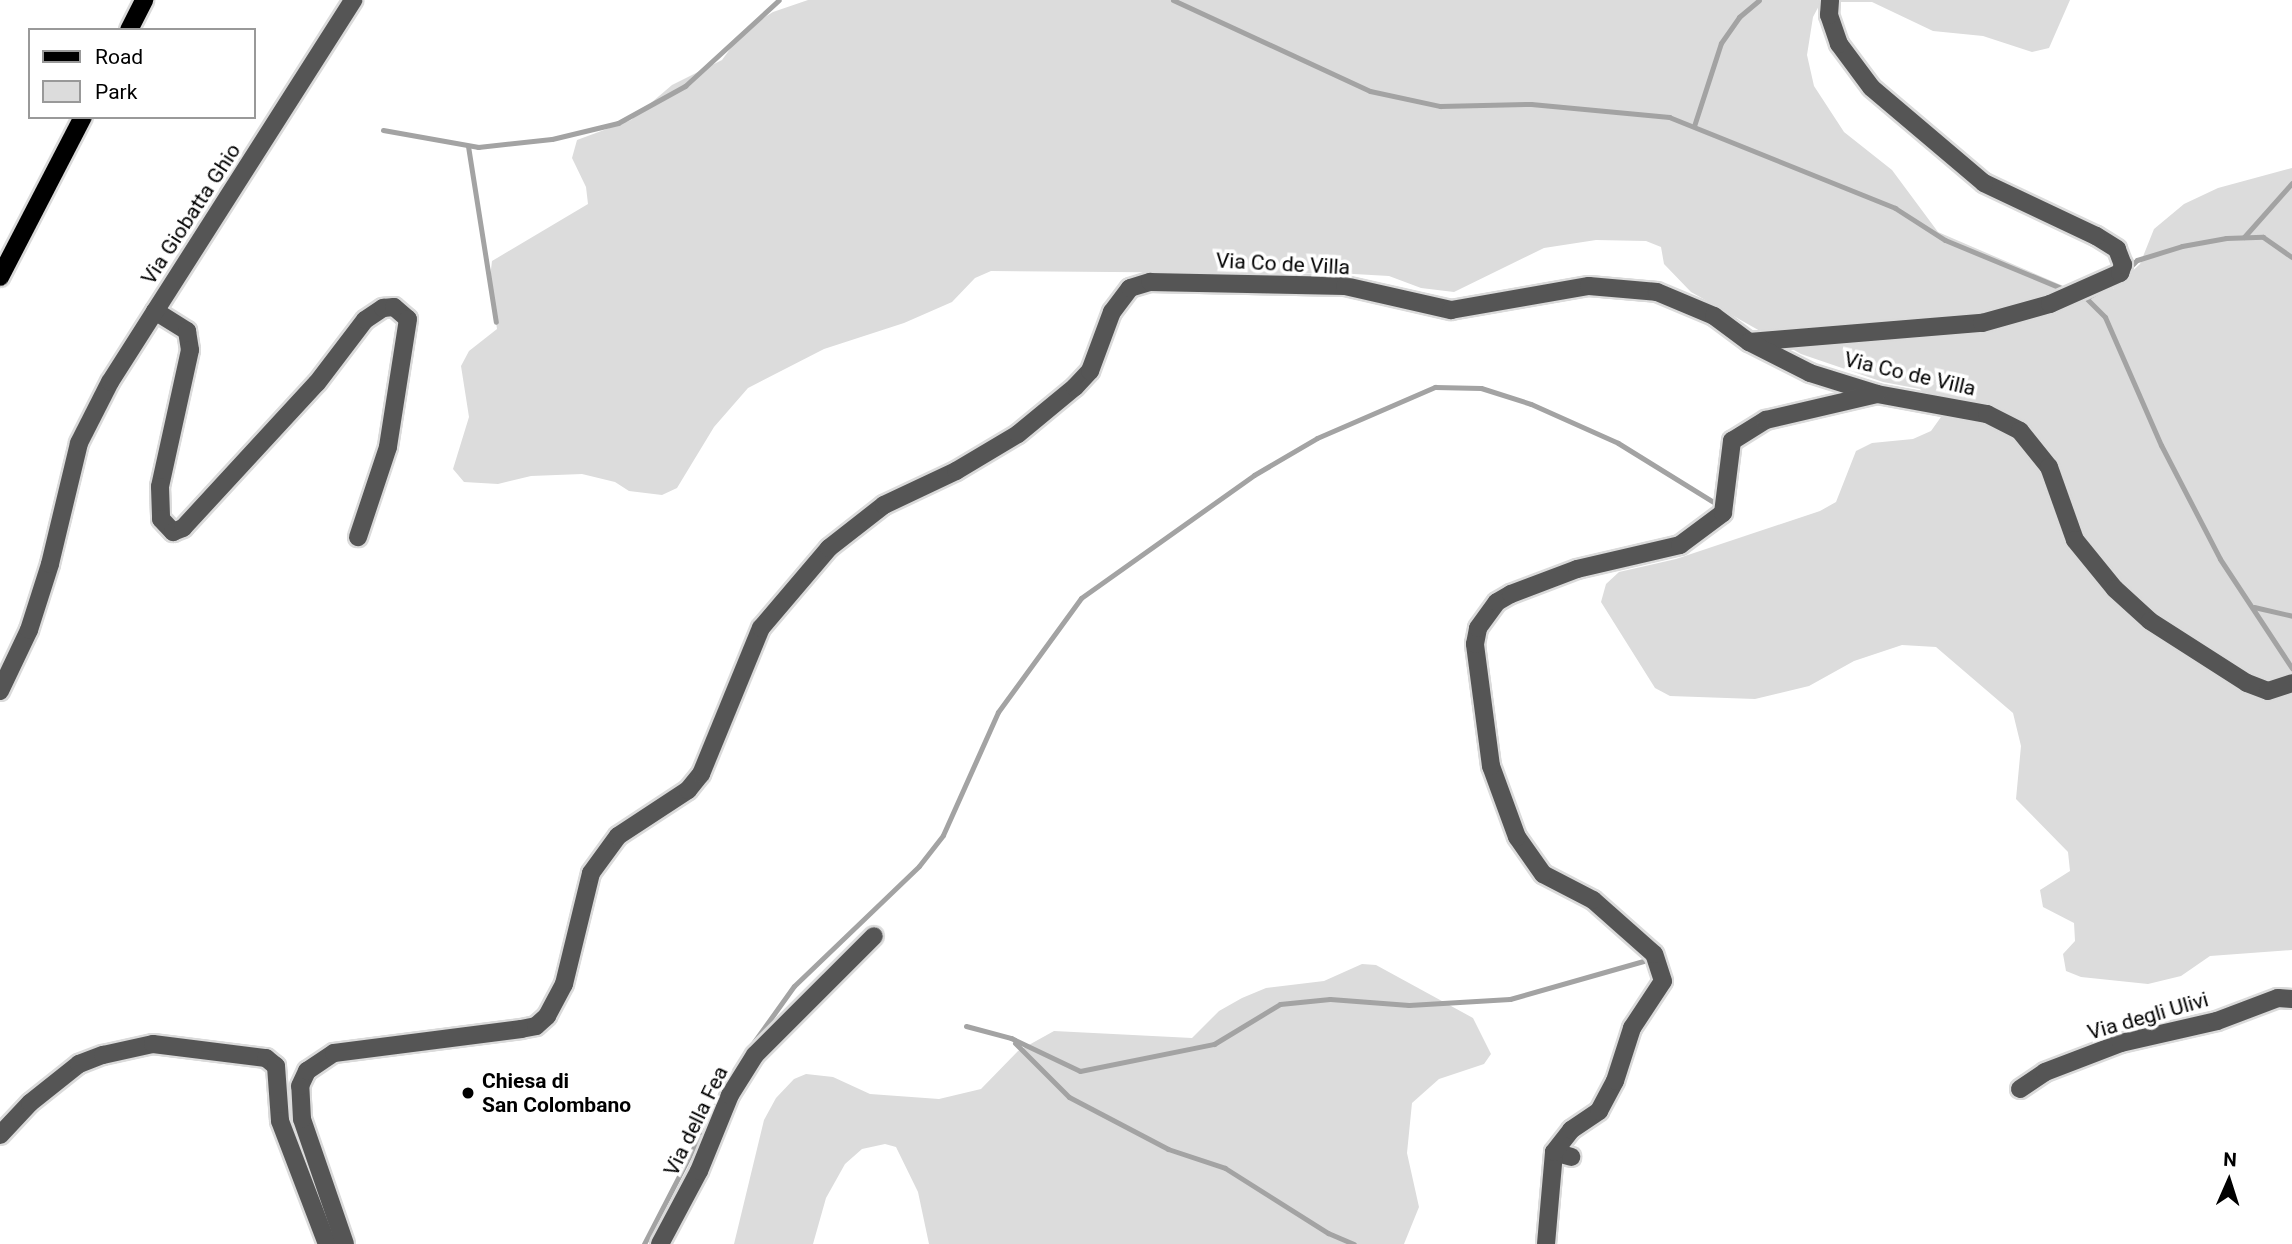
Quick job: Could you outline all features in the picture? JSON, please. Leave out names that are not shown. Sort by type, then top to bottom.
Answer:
[{"type":"main road","points":[[130,28],[144,0]]},
{"type":"main road","points":[[0,277],[82,119]]},
{"type":"street","name":"Via Giobatta Ghio","points":[[0,691],[29,630],[50,564],[79,443],[110,382],[354,0]]},
{"type":"street","points":[[1749,342],[1992,321],[2050,304],[2120,273],[2123,265],[2117,249],[2096,236],[1984,183],[1871,87],[1839,44],[1829,15],[1830,0]]},
{"type":"street","name":"Via Co de Villa","points":[[345,1244],[302,1119],[300,1086],[307,1072],[334,1053],[521,1029],[536,1026],[547,1016],[564,984],[591,873],[618,836],[688,790],[701,774],[761,628],[829,548],[873,513],[1018,434],[1075,387],[1090,371],[1112,312],[1130,288],[1150,282],[1331,285],[1451,310],[1589,286],[1621,286],[1657,292],[1714,316],[1749,342],[1810,373],[1877,394],[1987,414],[2020,430],[2049,467],[2074,540],[2115,589],[2150,621],[2247,683],[2267,691],[2292,683]]},
{"type":"street","points":[[155,310],[187,331],[190,350],[160,487],[161,519],[173,532],[183,528],[317,383],[365,320],[383,308],[394,307],[408,318],[388,447],[358,537]]},
{"type":"street","points":[[1546,1244],[1562,1154],[1571,1130],[1599,1111],[1615,1081],[1632,1028],[1663,981],[1654,954],[1593,900],[1543,874],[1517,837],[1491,766],[1475,644],[1478,628],[1491,607],[1511,594],[1577,569],[1680,545],[1723,513],[1732,441],[1766,420],[1877,394]]},
{"type":"street","name":"Via della Fea","points":[[660,1244],[699,1171],[730,1096],[755,1055],[874,936]]},
{"type":"street","name":"Via degli Ulivi","points":[[2020,1088],[2045,1073],[2121,1043],[2217,1021],[2278,998],[2292,999]]},
{"type":"street","points":[[0,1135],[30,1103],[79,1065],[103,1055],[153,1044],[266,1058],[276,1066],[280,1121],[327,1244]]},
{"type":"green space","points":[[808,0],[2070,0],[2049,48],[2032,52],[1983,36],[1933,31],[1872,2],[1821,2],[1813,17],[1807,55],[1814,86],[1844,132],[1892,170],[1938,232],[2075,291],[2113,289],[2140,264],[2154,229],[2184,204],[2218,188],[2292,168],[2292,950],[2210,956],[2181,976],[2148,984],[2081,977],[2066,971],[2063,954],[2075,941],[2074,923],[2043,907],[2040,890],[2070,871],[2068,852],[2016,799],[2021,746],[2013,713],[1936,647],[1902,645],[1854,661],[1809,686],[1755,699],[1670,696],[1655,688],[1601,602],[1606,584],[1619,572],[1676,559],[1820,511],[1836,502],[1856,451],[1872,443],[1913,439],[1931,431],[1941,417],[1920,389],[1883,382],[1801,354],[1691,292],[1664,264],[1661,247],[1646,241],[1596,240],[1544,248],[1454,292],[1421,288],[1389,276],[1354,274],[991,271],[975,278],[952,302],[904,323],[824,349],[748,388],[714,427],[677,488],[662,495],[629,491],[615,482],[582,474],[531,476],[498,484],[464,482],[453,469],[469,417],[461,366],[469,351],[497,329],[490,278],[492,261],[588,204],[586,187],[572,158],[577,140],[631,120],[672,85],[722,60],[744,30],[773,12]]},
{"type":"green space","points":[[1362,964],[1376,965],[1473,1018],[1491,1054],[1484,1064],[1439,1079],[1412,1103],[1407,1153],[1419,1207],[1404,1244],[929,1244],[918,1192],[896,1147],[885,1144],[862,1149],[845,1164],[826,1198],[813,1244],[734,1244],[764,1120],[776,1098],[794,1079],[806,1074],[833,1077],[870,1094],[939,1099],[981,1089],[1018,1051],[1054,1031],[1192,1038],[1219,1011],[1242,998],[1266,988],[1324,981]]},
{"type":"waterway","points":[[383,130],[478,147],[552,139],[618,123],[685,86],[779,0]]},
{"type":"waterway","points":[[1173,0],[1370,91],[1440,106],[1531,104],[1669,117],[1895,208],[1945,240],[2068,291]]},
{"type":"waterway","points":[[1694,126],[1721,43],[1739,17],[1759,0]]},
{"type":"waterway","points":[[468,146],[496,322]]},
{"type":"waterway","points":[[2244,237],[2292,183]]},
{"type":"waterway","points":[[2127,270],[2137,260],[2182,246],[2226,238],[2263,237],[2292,257]]},
{"type":"waterway","points":[[2081,296],[2086,298],[2115,282]]},
{"type":"waterway","points":[[2086,298],[2105,317],[2161,445],[2220,559],[2292,668]]},
{"type":"waterway","points":[[746,1053],[794,986],[919,866],[943,835],[998,712],[1081,598],[1254,475],[1317,438],[1435,387],[1481,388],[1531,404],[1618,443],[1720,506]]},
{"type":"waterway","points":[[2254,607],[2292,616]]},
{"type":"waterway","points":[[966,1026],[1011,1038],[1080,1071],[1214,1044],[1280,1004],[1330,999],[1409,1005],[1510,999],[1650,959]]},
{"type":"waterway","points":[[1015,1043],[1069,1097],[1168,1149],[1225,1168],[1328,1233],[1354,1244]]},
{"type":"waterway","points":[[644,1244],[721,1095]]},
{"type":"place","name":"Chiesa di San Colombano","points":[[468,1093]]}]
